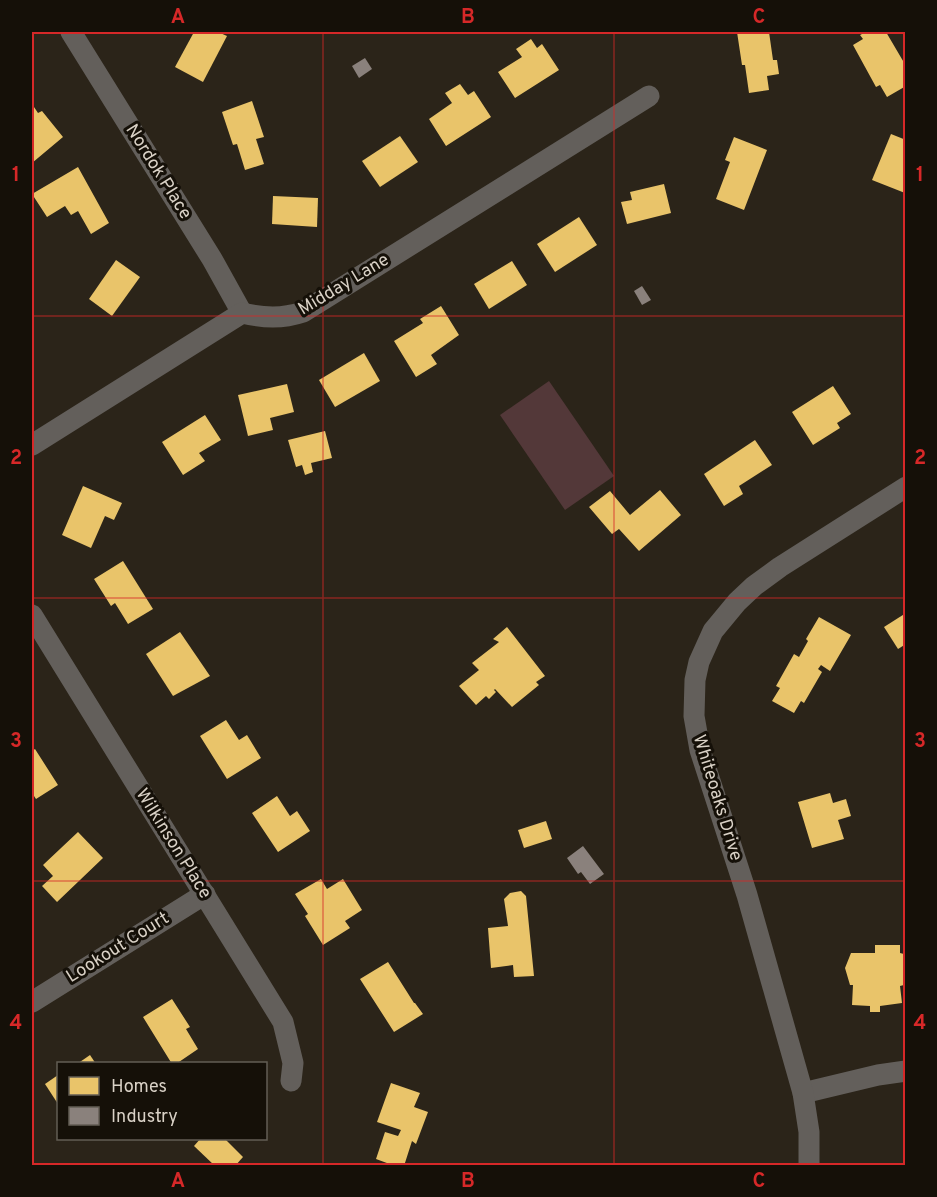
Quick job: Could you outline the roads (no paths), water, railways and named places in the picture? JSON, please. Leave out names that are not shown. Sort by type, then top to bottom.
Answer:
[{"type":"street","name":"Nordok Place","points":[[71,32],[212,259],[242,313]]},
{"type":"street","name":"Midday Lane","points":[[242,313],[261,318],[288,317],[303,312],[649,96]]},
{"type":"street","points":[[32,445],[242,313]]},
{"type":"street","name":"Whiteoaks Drive","points":[[809,1166],[809,1132],[803,1093],[747,895],[700,750],[694,716],[695,680],[702,654],[713,631],[754,586],[906,487]]},
{"type":"street","name":"Wilkinson Place","points":[[32,615],[283,1022],[293,1063],[291,1081]]},
{"type":"street","name":"Lookout Court","points":[[32,1002],[205,894]]},
{"type":"street","points":[[803,1093],[878,1075],[906,1071]]}]
